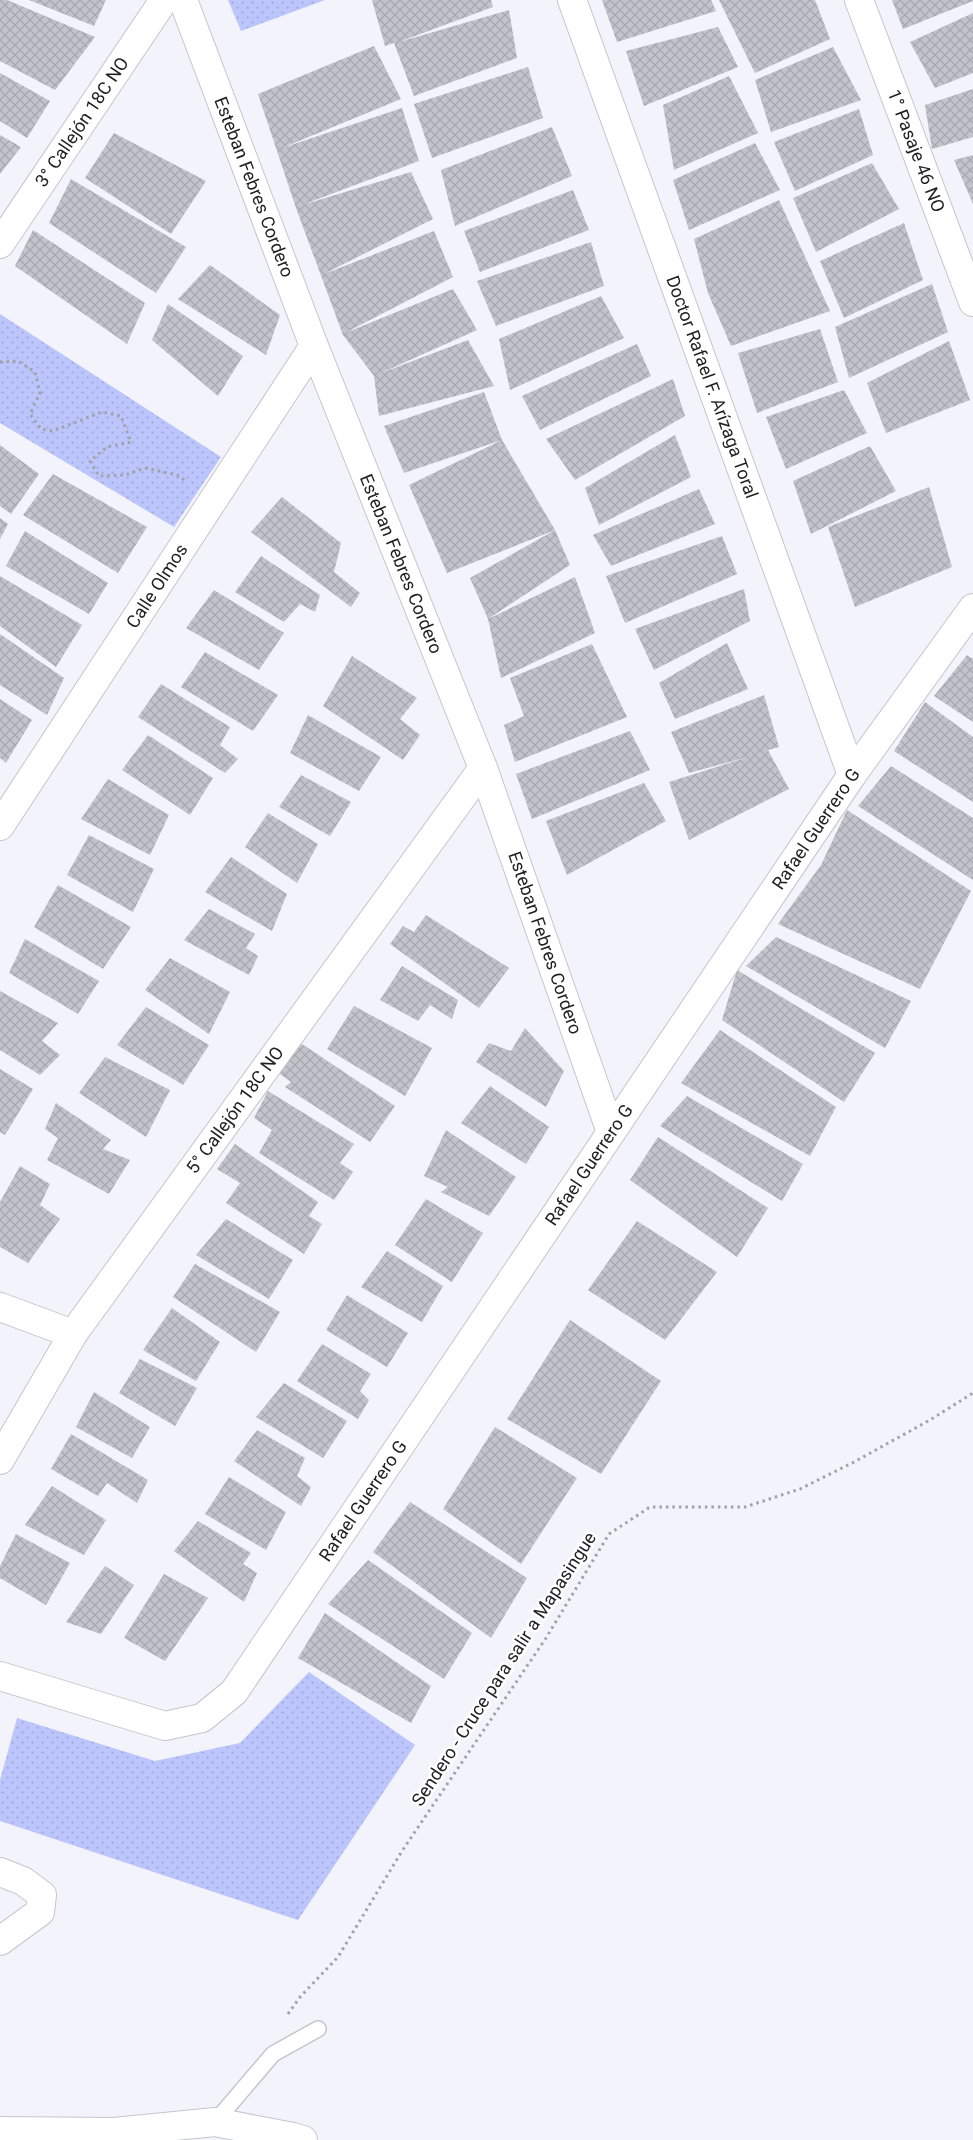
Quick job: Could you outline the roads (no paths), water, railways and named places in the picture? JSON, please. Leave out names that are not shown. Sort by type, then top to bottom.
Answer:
[{"type":"street","name":"3° Callejón 18C NO","points":[[0,244],[164,0]]},
{"type":"street","name":"Esteban Febres Cordero","points":[[183,0],[314,346],[483,768],[611,1132]]},
{"type":"street","name":"Doctor Rafael F. Arízaga Toral","points":[[572,0],[852,775]]},
{"type":"street","name":"1° Pasaje 46 NO","points":[[859,0],[973,302]]},
{"type":"street","name":"Calle Olmos","points":[[0,826],[314,346]]},
{"type":"street","name":"Rafael Guerrero G","points":[[0,1676],[165,1726],[202,1718],[234,1692],[852,775],[973,608]]},
{"type":"street","name":"5° Callejón 18C NO","points":[[0,1460],[74,1334],[483,768]]},
{"type":"street","points":[[0,1307],[74,1334]]},
{"type":"street","points":[[0,1872],[24,1881],[42,1895],[40,1912],[0,1941]]},
{"type":"street","points":[[0,2131],[114,2132],[215,2122],[293,2136],[302,2140]]},
{"type":"lane","points":[[215,2122],[273,2054],[318,2029]]}]
